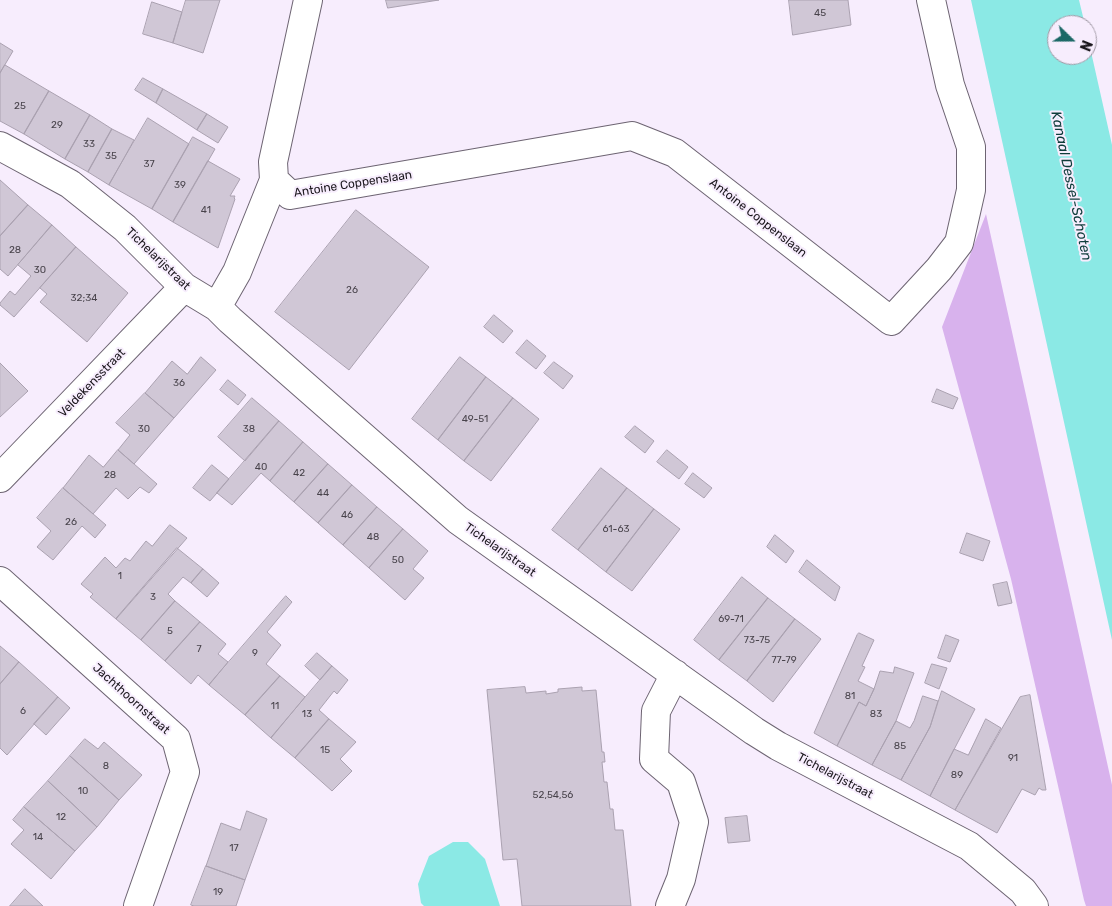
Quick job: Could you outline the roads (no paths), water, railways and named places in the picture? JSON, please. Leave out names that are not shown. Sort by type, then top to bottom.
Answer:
[{"type":"street","points":[[217,307],[237,272],[274,180],[274,162],[308,0]]},
{"type":"street","name":"Antoine Coppenslaan","points":[[274,180],[290,195],[632,136],[675,153],[891,321],[939,269],[959,243],[971,190],[971,147],[950,85],[932,0]]},
{"type":"street","name":"Tichelarijstraat","points":[[0,146],[70,184],[125,228],[184,287],[217,307],[458,520],[754,731],[778,746],[969,846],[1023,891],[1034,906]]},
{"type":"street","name":"Veldekensstraat","points":[[0,478],[184,287]]},
{"type":"street","name":"Jachthoornstraat","points":[[0,581],[176,739],[185,772],[138,906]]},
{"type":"street","points":[[670,906],[682,879],[694,822],[681,782],[654,760],[656,711],[674,674]]},
{"type":"water","name":"Kanaal Dessel-Schoten","points":[[971,0],[1079,0],[1083,15],[1047,15],[1047,65],[1094,65],[1112,145],[1112,640]]},
{"type":"water","points":[[453,842],[468,842],[485,859],[500,906],[424,906],[421,903],[418,884],[429,856]]}]
